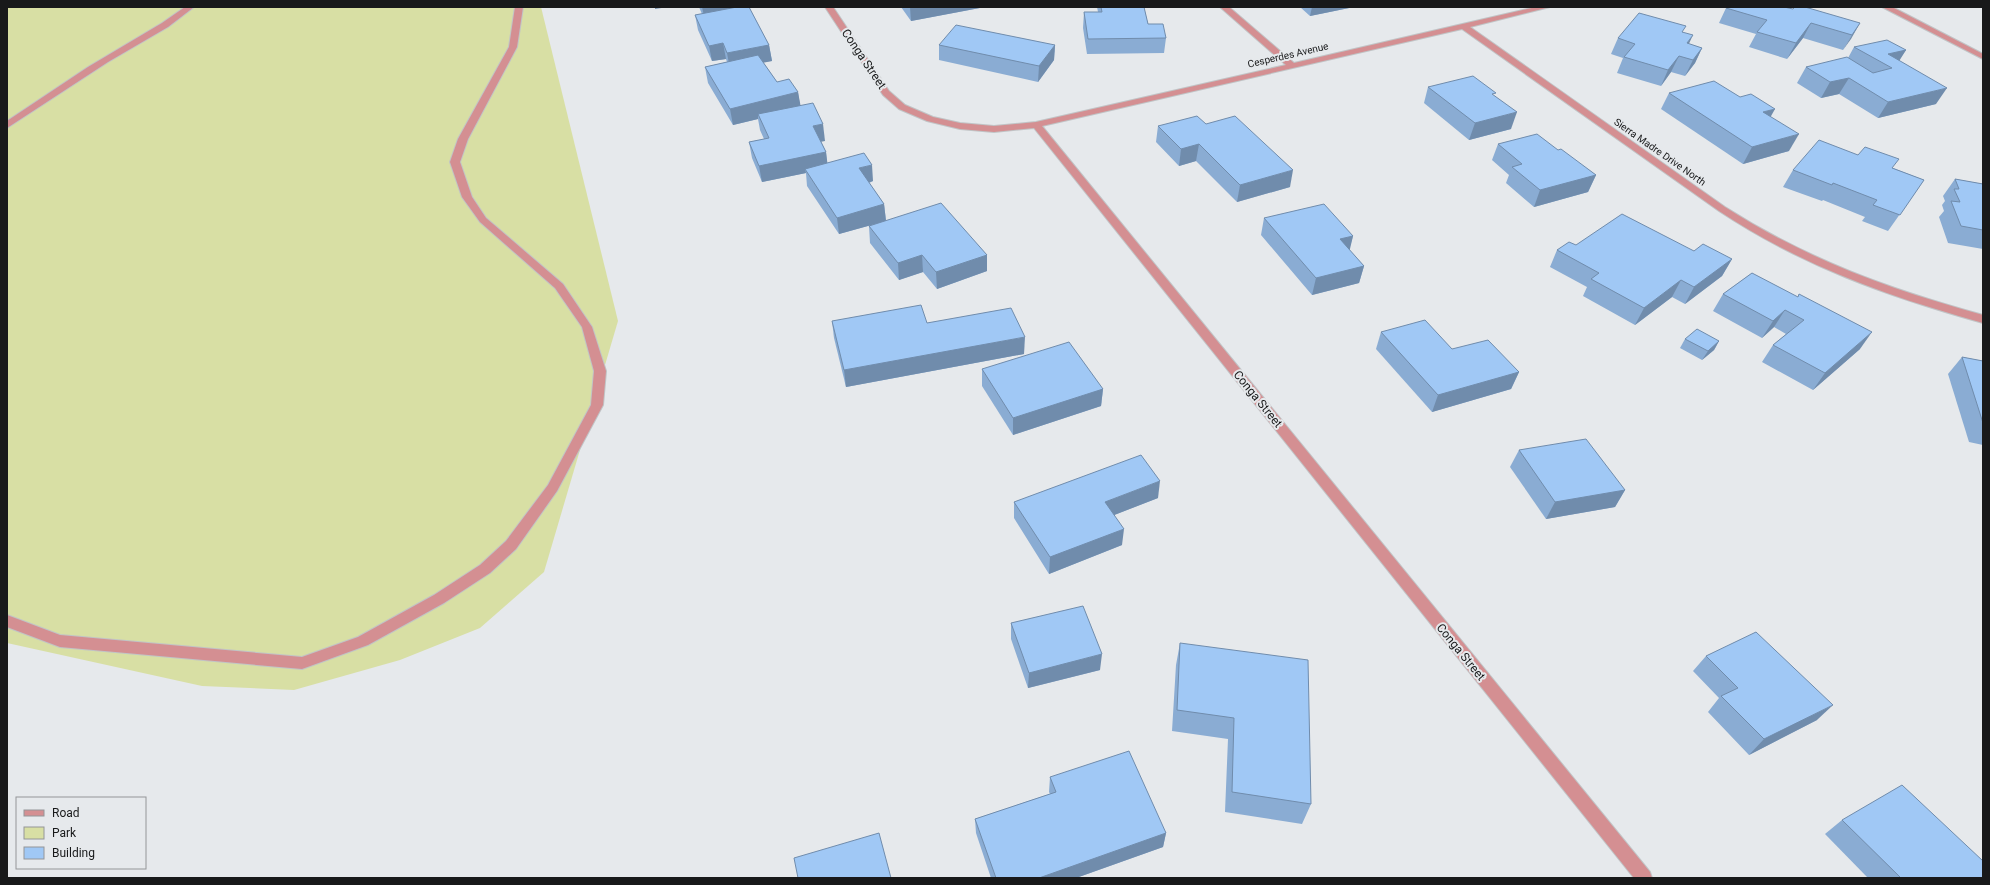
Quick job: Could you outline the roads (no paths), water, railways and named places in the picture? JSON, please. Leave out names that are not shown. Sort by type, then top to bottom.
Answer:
[{"type":"street","points":[[7,125],[119,51],[181,16],[190,7]]},
{"type":"street","points":[[7,621],[60,641],[302,663],[363,641],[440,599],[485,569],[511,545],[553,488],[597,405],[600,372],[587,327],[559,286],[483,220],[467,197],[455,162],[463,139],[513,46],[518,7]]},
{"type":"street","name":"Conga Street","points":[[829,7],[886,93],[902,107],[930,119],[960,126],[994,129],[1036,125],[1644,878]]},
{"type":"street","points":[[1224,7],[1291,65]]},
{"type":"street","name":"Cesperdes Avenue","points":[[1036,125],[1546,7]]},
{"type":"street","points":[[1886,7],[1983,57]]},
{"type":"street","name":"Sierra Madre Drive North","points":[[1463,26],[1734,217],[1772,240],[1814,261],[1855,278],[1918,301],[1983,319]]}]
